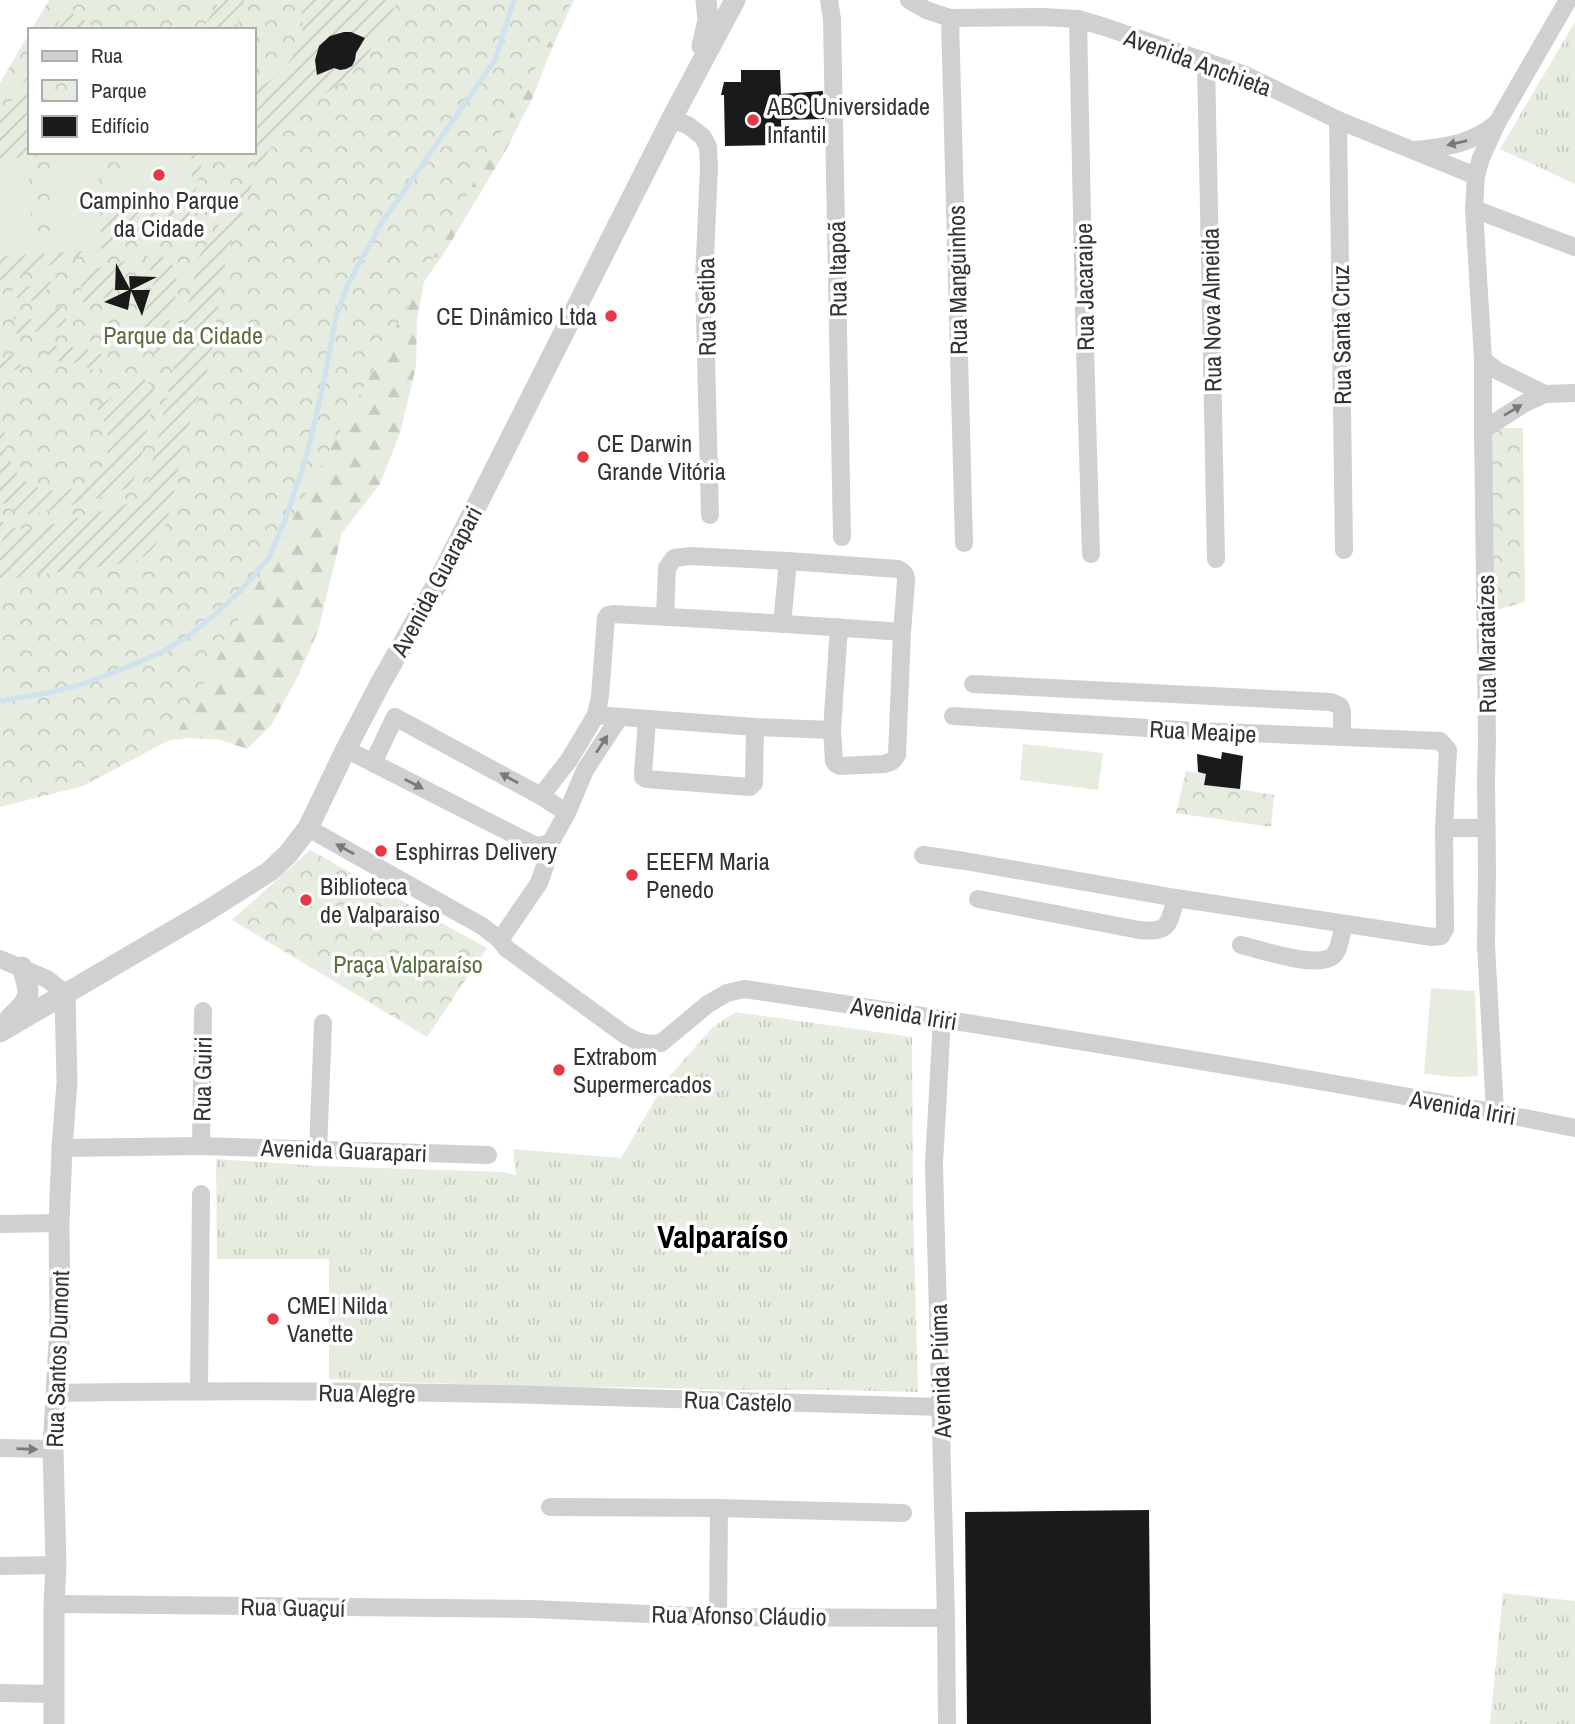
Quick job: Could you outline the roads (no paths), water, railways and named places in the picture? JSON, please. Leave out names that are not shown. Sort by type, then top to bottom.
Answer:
[{"type":"street","name":"Avenida Guarapari","points":[[697,69],[708,20],[706,0]]},
{"type":"street","name":"Avenida Guarapari","points":[[1,1032],[270,872],[308,828],[346,749],[437,584],[697,69],[735,0]]},
{"type":"street","name":"Rua Itapoã","points":[[829,0],[832,19],[842,537]]},
{"type":"street","name":"Avenida Anchieta","points":[[909,0],[926,10],[950,18],[1078,19],[1245,75],[1338,120],[1476,176]]},
{"type":"street","name":"Rua Marataízes","points":[[1495,1112],[1486,945],[1487,617],[1483,360],[1474,209],[1476,176],[1497,123],[1568,0]]},
{"type":"street","name":"Rua Manguinhos","points":[[950,18],[964,543]]},
{"type":"street","name":"Rua Jacaraipe","points":[[1078,19],[1091,554]]},
{"type":"street","name":"Rua Nova Almeida","points":[[1206,61],[1216,559]]},
{"type":"street","name":"Rua Setiba","points":[[672,118],[703,137],[708,147],[704,279],[710,515]]},
{"type":"street","name":"Rua Santa Cruz","points":[[1338,120],[1344,551]]},
{"type":"street","points":[[1412,150],[1465,142],[1484,134],[1497,123]]},
{"type":"street","points":[[1474,209],[1575,247]]},
{"type":"street","points":[[1483,360],[1545,394]]},
{"type":"street","points":[[1483,430],[1525,402],[1545,394],[1575,393]]},
{"type":"street","points":[[665,616],[667,568],[674,558],[690,556],[788,561],[898,569],[903,572],[906,581],[897,755],[894,761],[840,766],[834,761],[832,730],[839,627]]},
{"type":"street","points":[[782,624],[788,561]]},
{"type":"street","points":[[541,796],[569,760],[596,715],[608,615],[665,616],[902,632]]},
{"type":"street","points":[[973,684],[1331,702],[1340,706],[1342,711],[1342,737]]},
{"type":"street","points":[[370,705],[541,796],[567,814]]},
{"type":"street","points":[[596,715],[832,730]]},
{"type":"street","name":"Rua Meaipe","points":[[953,716],[1196,731],[1440,741],[1448,750],[1444,828]]},
{"type":"street","points":[[373,763],[395,717]]},
{"type":"street","points":[[346,749],[536,846],[552,840],[567,814],[585,770],[619,718]]},
{"type":"street","points":[[647,719],[643,778],[750,787],[754,783],[755,727]]},
{"type":"street","name":"Avenida Iriri","points":[[308,828],[482,926],[507,949],[625,1035],[649,1044],[662,1043],[708,1004],[727,993],[744,989],[1157,1054],[1575,1128]]},
{"type":"street","points":[[923,855],[1176,898],[1432,937],[1441,936],[1445,929],[1444,828],[1486,828]]},
{"type":"street","points":[[500,940],[540,883],[547,860],[547,844]]},
{"type":"street","points":[[978,899],[1152,932],[1161,930],[1168,923],[1176,898]]},
{"type":"street","points":[[1241,946],[1320,961],[1336,953],[1344,925]]},
{"type":"street","points":[[0,959],[47,979],[65,993]]},
{"type":"street","points":[[1,1032],[6,1022],[27,1001],[28,986],[22,967]]},
{"type":"street","name":"Rua Santos Dumont","points":[[54,1724],[56,1565],[53,1449],[60,1324],[62,1149],[67,1082],[65,993]]},
{"type":"street","name":"Rua Guiri","points":[[201,1146],[203,1011]]},
{"type":"street","points":[[25,1017],[66,1024]]},
{"type":"street","name":"Avenida Piúma","points":[[942,1019],[934,1164],[947,1724]]},
{"type":"street","points":[[318,1150],[323,1023]]},
{"type":"street","name":"Avenida Guarapari","points":[[62,1149],[201,1146],[488,1155]]},
{"type":"street","points":[[200,1391],[201,1194]]},
{"type":"street","points":[[0,1224],[60,1223]]},
{"type":"street","name":"Rua Alegre","points":[[56,1393],[200,1391],[534,1395]]},
{"type":"street","name":"Rua Castelo","points":[[534,1395],[941,1407]]},
{"type":"street","points":[[0,1448],[53,1449]]},
{"type":"street","points":[[550,1507],[903,1513]]},
{"type":"street","points":[[718,1616],[719,1508]]},
{"type":"street","points":[[0,1566],[56,1565]]},
{"type":"street","name":"Rua Guaçuí","points":[[54,1604],[532,1609]]},
{"type":"street","name":"Rua Afonso Cláudio","points":[[532,1609],[718,1616],[946,1618]]},
{"type":"street","points":[[0,1693],[55,1694]]},
{"type":"waterway","points":[[0,701],[76,686],[162,652],[187,637],[217,613],[268,559],[284,523],[306,458],[336,316],[348,284],[381,224],[495,60],[514,0]]},
{"type":"place","name":"ABC Universidade Infantil","points":[[753,120]]},
{"type":"place","name":"Campinho Parque da Cidade","points":[[159,175]]},
{"type":"place","name":"CE Dinâmico Ltda","points":[[611,316]]},
{"type":"place","name":"CE Darwin Grande Vitória","points":[[583,457]]},
{"type":"place","name":"Esphirras Delivery","points":[[381,851]]},
{"type":"place","name":"EEEFM Maria Penedo","points":[[632,875]]},
{"type":"place","name":"Biblioteca de Valparaiso","points":[[306,900]]},
{"type":"place","name":"Extrabom Supermercados","points":[[559,1070]]},
{"type":"place","name":"CMEI Nilda Vanette","points":[[273,1319]]},
{"type":"district","name":"Valparaíso","points":[[723,1236]]},
{"type":"park label","name":"Parque da Cidade","points":[[183,335]]},
{"type":"park label","name":"Praça Valparaíso","points":[[408,964]]}]
